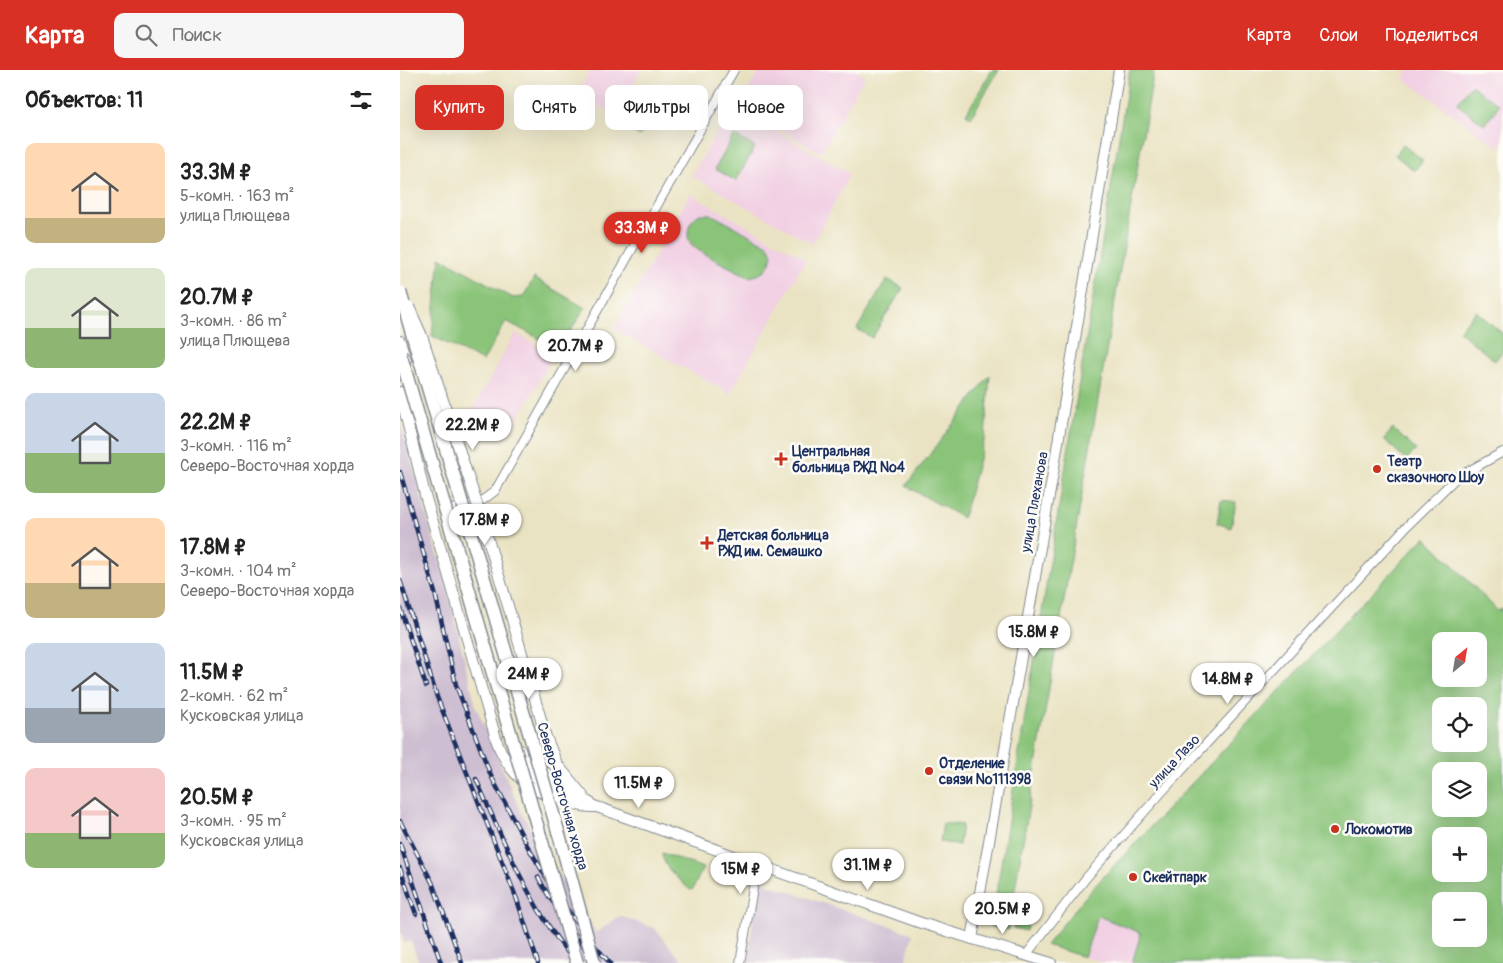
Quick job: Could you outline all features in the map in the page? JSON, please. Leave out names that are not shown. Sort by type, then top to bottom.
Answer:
[{"type":"main road","name":"Северо-Восточная хорда","points":[[400,292],[560,838],[594,963]]},
{"type":"main road","points":[[400,353],[541,833],[576,963]]},
{"type":"street","points":[[448,510],[483,500],[495,491],[734,70]]},
{"type":"street","name":"улица Плеханова","points":[[972,939],[1049,497],[1119,70]]},
{"type":"street","points":[[400,287],[422,336],[482,519],[546,736],[557,764],[586,801]]},
{"type":"street","points":[[400,296],[532,753],[536,762],[557,784],[597,807],[757,865],[921,923],[1051,963]]},
{"type":"street","points":[[400,341],[448,510],[522,756],[541,782],[563,799]]},
{"type":"street","points":[[400,392],[425,495],[497,742],[507,765],[512,773],[546,795],[579,805],[597,807]]},
{"type":"street","name":"улица Лазо","points":[[1026,956],[1086,878],[1161,793],[1405,528],[1456,478],[1503,452]]},
{"type":"street","points":[[740,963],[757,865]]},
{"type":"shaded area","points":[[590,70],[641,70],[633,85],[605,85],[605,110],[595,104],[595,85],[582,85]]},
{"type":"shaded area","points":[[760,70],[855,70],[865,76],[821,153],[781,130],[803,130],[803,85],[751,85]]},
{"type":"shaded area","points":[[1409,70],[1503,70],[1503,140],[1498,147],[1403,78]]},
{"type":"shaded area","points":[[718,129],[774,130],[850,174],[813,244],[692,176]]},
{"type":"shaded area","points":[[690,194],[806,259],[730,394],[614,329]]},
{"type":"shaded area","points":[[515,333],[554,355],[509,434],[471,413]]},
{"type":"shaded area","points":[[400,422],[446,583],[476,707],[521,812],[596,933],[620,916],[654,928],[684,963],[419,963],[411,941],[404,943],[400,929]]},
{"type":"shaded area","points":[[759,881],[913,934],[905,963],[747,963]]},
{"type":"shaded area","points":[[1098,916],[1142,933],[1132,963],[1105,963],[1084,957]]},
{"type":"green space","points":[[992,70],[999,70],[971,117],[966,114]]},
{"type":"green space","points":[[1130,70],[1154,70],[1008,930],[991,926]]},
{"type":"green space","points":[[1471,85],[1499,105],[1485,125],[1457,104]]},
{"type":"green space","points":[[629,130],[644,130],[640,136]]},
{"type":"green space","points":[[734,135],[755,147],[736,181],[715,169]]},
{"type":"green space","points":[[1403,145],[1423,160],[1414,171],[1395,155]]},
{"type":"green space","points":[[700,214],[711,214],[768,245],[772,254],[768,267],[762,273],[749,277],[698,250],[690,242],[688,233],[690,224]]},
{"type":"green space","points":[[440,257],[513,298],[523,297],[534,278],[585,308],[559,349],[506,321],[483,361],[432,336]]},
{"type":"green space","points":[[887,279],[903,288],[872,338],[857,329]]},
{"type":"green space","points":[[1476,311],[1503,334],[1503,351],[1495,361],[1459,331]]},
{"type":"green space","points":[[990,375],[985,437],[963,518],[906,486]]},
{"type":"green space","points":[[1393,429],[1416,450],[1406,460],[1384,439]]},
{"type":"green space","points":[[1221,500],[1236,502],[1231,528],[1217,523]]},
{"type":"green space","points":[[1425,537],[1498,611],[1503,608],[1503,963],[1132,963],[1141,933],[1098,916],[1084,957],[1046,945],[1091,890]]},
{"type":"green space","points":[[943,823],[962,825],[959,845],[940,842]]},
{"type":"green space","points":[[840,852],[872,864],[866,880],[834,868]]},
{"type":"green space","points":[[662,853],[703,868],[693,889],[690,890],[665,864]]},
{"type":"green space","points":[[1018,907],[1031,910],[1026,931],[1013,928]]},
{"type":"railway","points":[[400,472],[435,593],[456,685],[491,776],[528,847],[555,892],[587,937],[610,963]]},
{"type":"railway","points":[[400,580],[437,697],[516,897],[538,963]]},
{"type":"railway","points":[[400,608],[426,686]]},
{"type":"railway","points":[[476,779],[508,851],[532,898],[545,921],[576,963]]},
{"type":"railway","points":[[400,821],[432,882],[462,963]]},
{"type":"railway","points":[[400,844],[441,963]]},
{"type":"railway","points":[[400,868],[416,914]]},
{"type":"railway","points":[[538,877],[548,895],[595,963]]},
{"type":"place","name":"Центральная больница РЖД №4","points":[[781,459]]},
{"type":"place","name":"Театр сказочного Шоу","points":[[1377,469]]},
{"type":"place","name":"Детская больница РЖД им. Семашко","points":[[707,543]]},
{"type":"place","name":"Отделение связи №111398","points":[[929,771]]},
{"type":"place","name":"Локомотив","points":[[1335,829]]},
{"type":"place","name":"Скейтпарк","points":[[1133,877]]}]
